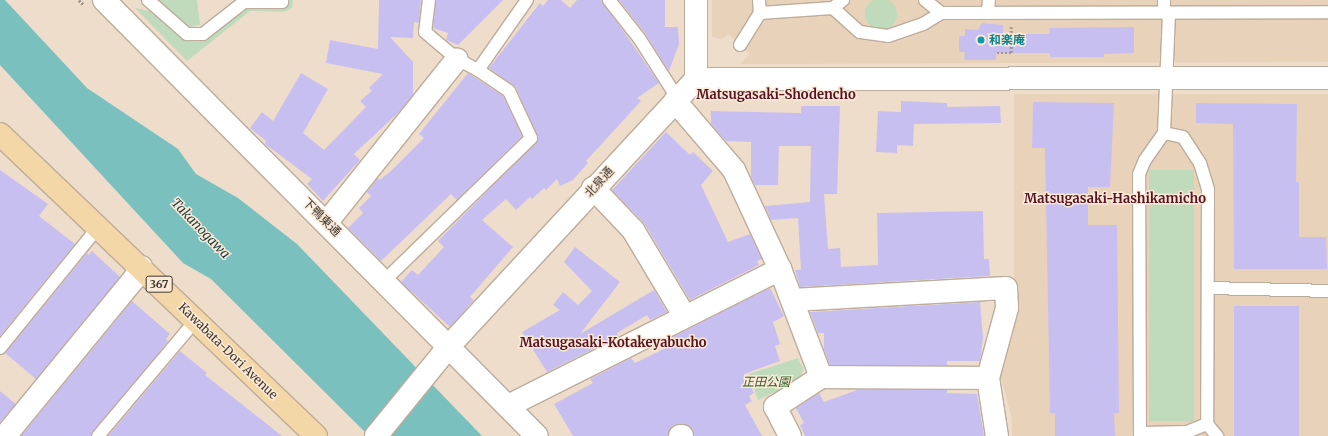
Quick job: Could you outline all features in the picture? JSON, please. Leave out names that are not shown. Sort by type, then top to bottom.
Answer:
[{"type":"highway","name":"Kawabata-Dori Avenue","points":[[0,134],[141,267],[316,436]]},
{"type":"street","name":"下鴨東通","points":[[104,0],[327,222],[384,281],[444,353],[508,406],[537,436]]},
{"type":"street","points":[[696,0],[696,79],[1328,78]]},
{"type":"street","points":[[327,222],[457,59]]},
{"type":"street","name":"北泉通","points":[[376,436],[444,353],[593,188],[696,79]]},
{"type":"street","points":[[677,100],[734,170],[780,269],[821,377]]},
{"type":"street","points":[[593,188],[633,230],[685,317]]},
{"type":"street","points":[[5,436],[134,279],[141,267]]},
{"type":"street","points":[[508,406],[780,269]]},
{"type":"street","points":[[792,300],[1006,288],[1007,308],[988,378],[997,436]]},
{"type":"street","points":[[790,436],[775,407],[821,377],[988,378]]},
{"type":"lane","points":[[148,0],[187,34],[203,34],[244,2],[282,2],[282,0]]},
{"type":"lane","points":[[384,281],[531,138],[509,91],[478,70],[457,59],[425,32],[429,0]]},
{"type":"lane","points":[[478,70],[527,0]]},
{"type":"lane","points":[[609,0],[639,38],[677,100]]},
{"type":"lane","points":[[740,45],[760,13],[759,0]]},
{"type":"lane","points":[[760,13],[833,8],[843,0]]},
{"type":"lane","points":[[925,0],[941,13]]},
{"type":"lane","points":[[988,13],[989,0]]},
{"type":"lane","points":[[1164,0],[1166,13],[1168,78],[1164,133],[1145,160],[1139,174],[1140,435],[1187,432],[1208,424]]},
{"type":"lane","points":[[833,8],[860,32],[877,36],[888,36],[901,32],[941,13],[1328,12]]},
{"type":"lane","points":[[1164,133],[1183,137],[1200,163],[1208,190],[1208,424],[1217,436]]},
{"type":"lane","points":[[0,348],[91,236],[97,225]]},
{"type":"lane","points":[[1208,288],[1328,291]]},
{"type":"lane","points":[[98,436],[196,320]]},
{"type":"path","points":[[996,53],[1010,53],[1011,13]]},
{"type":"shaded area","points":[[712,0],[1328,0],[1328,62],[740,64],[750,54],[728,34],[722,39],[712,37]]},
{"type":"shaded area","points":[[1014,94],[1328,94],[1328,436],[1012,436],[1012,419],[998,367],[1014,311]]},
{"type":"green space","points":[[881,-2],[887,-1],[894,5],[897,14],[896,20],[890,27],[881,30],[875,29],[868,23],[865,14],[866,8],[872,1]]},
{"type":"green space","points":[[157,0],[197,0],[200,25],[190,27]]},
{"type":"green space","points":[[287,0],[293,0],[292,8],[284,12],[250,11],[187,61],[135,8],[154,12],[188,41],[205,41],[250,6],[283,7],[287,5]]},
{"type":"green space","points":[[1149,170],[1194,170],[1194,421],[1149,421]]},
{"type":"green space","name":"正田公園","points":[[798,358],[803,369],[800,380],[758,400],[749,374]]},
{"type":"water","name":"Takanogawa","points":[[0,0],[5,0],[87,88],[178,149],[196,174],[238,198],[297,244],[482,436],[369,436],[211,279],[183,263],[0,65]]},
{"type":"building","points":[[379,0],[421,0],[419,23],[414,22],[413,38],[390,37],[413,62],[413,95],[399,112],[354,154],[360,160],[323,201],[307,184],[312,179],[265,144],[266,141],[250,128],[262,112],[273,121],[301,73],[328,89],[303,133],[324,150],[366,107],[360,101],[372,91],[369,88],[383,74],[326,63],[330,40],[378,49]]},
{"type":"building","points":[[436,0],[503,0],[458,45],[446,40],[448,33],[433,28]]},
{"type":"building","points":[[548,0],[561,0],[570,8],[577,0],[602,0],[659,83],[637,98],[641,101],[586,161],[588,163],[573,180],[560,186],[557,179],[546,190],[544,188],[532,199],[530,197],[516,210],[506,199],[482,220],[513,247],[470,297],[474,300],[450,327],[401,282],[412,270],[418,275],[444,247],[438,241],[538,140],[516,87],[489,68],[540,3],[543,6]]},
{"type":"building","points":[[619,0],[665,0],[665,27],[678,27],[679,44],[669,71],[645,33]]},
{"type":"building","points":[[982,23],[1003,25],[1003,34],[1050,34],[1049,28],[1134,27],[1134,53],[1104,54],[1104,57],[1050,57],[1050,53],[996,53],[996,60],[964,60],[965,52],[959,52],[959,36],[965,36],[965,29],[978,30]]},
{"type":"building","points":[[468,73],[503,96],[522,136],[457,200],[451,194],[381,261],[348,228],[363,213],[359,208],[371,196],[367,192],[378,178],[380,180],[393,169],[424,138],[419,134]]},
{"type":"building","points":[[901,101],[947,103],[947,107],[1000,106],[1001,123],[914,124],[913,146],[897,145],[897,153],[876,152],[878,111],[901,112]]},
{"type":"building","points":[[1033,102],[1114,103],[1110,187],[1088,187],[1088,225],[1117,225],[1119,413],[1114,413],[1115,436],[1055,436],[1055,413],[1050,413],[1045,148],[1032,148]]},
{"type":"building","points":[[1196,103],[1297,104],[1296,182],[1299,182],[1299,237],[1326,237],[1327,269],[1234,269],[1233,124],[1196,123]]},
{"type":"building","points":[[801,106],[840,106],[837,194],[824,194],[828,249],[840,248],[841,267],[878,265],[877,213],[983,211],[984,259],[989,259],[990,276],[800,287],[795,270],[801,270],[798,218],[771,220],[765,206],[810,202],[811,146],[779,146],[778,185],[755,185],[751,177],[751,142],[726,141],[711,124],[711,111],[801,113]]},
{"type":"building","points":[[666,132],[690,155],[693,152],[713,171],[701,185],[728,242],[750,234],[762,259],[757,261],[759,265],[690,300],[644,223],[612,190]]},
{"type":"building","points":[[0,170],[48,204],[39,216],[75,244],[0,336]]},
{"type":"building","points":[[575,247],[620,282],[580,334],[654,290],[667,312],[650,320],[647,315],[617,333],[619,336],[547,372],[522,332],[560,310],[553,305],[563,292],[578,305],[592,291],[564,262]]},
{"type":"building","points":[[92,251],[120,277],[36,379],[5,353],[87,253],[89,255]]},
{"type":"building","points":[[770,288],[784,316],[773,322],[780,344],[775,346],[780,361],[744,374],[754,393],[749,396],[752,401],[745,405],[762,436],[694,436],[693,429],[682,424],[673,425],[668,436],[573,436],[554,404],[593,383],[590,379],[631,358],[635,363],[670,346],[667,340]]},
{"type":"building","points":[[132,301],[170,334],[166,339],[168,341],[91,436],[21,436]]},
{"type":"building","points":[[980,302],[983,338],[980,361],[947,361],[947,365],[830,365],[824,350],[824,333],[818,333],[810,312]]},
{"type":"building","points":[[1234,306],[1299,306],[1299,436],[1234,436]]},
{"type":"building","points":[[180,351],[207,373],[205,375],[282,436],[108,436]]},
{"type":"building","points":[[857,390],[947,390],[947,393],[977,394],[984,436],[805,436],[800,425],[804,423],[796,408],[819,393],[824,402]]},
{"type":"building","points":[[0,391],[16,404],[0,422]]},
{"type":"place","name":"和楽庵","points":[[981,40]]},
{"type":"district","name":"Matsugasaki-Shodencho","points":[[776,95]]},
{"type":"district","name":"Matsugasaki-Hashikamicho","points":[[1115,199]]},
{"type":"district","name":"Matsugasaki-Kotakeyabucho","points":[[613,343]]}]
